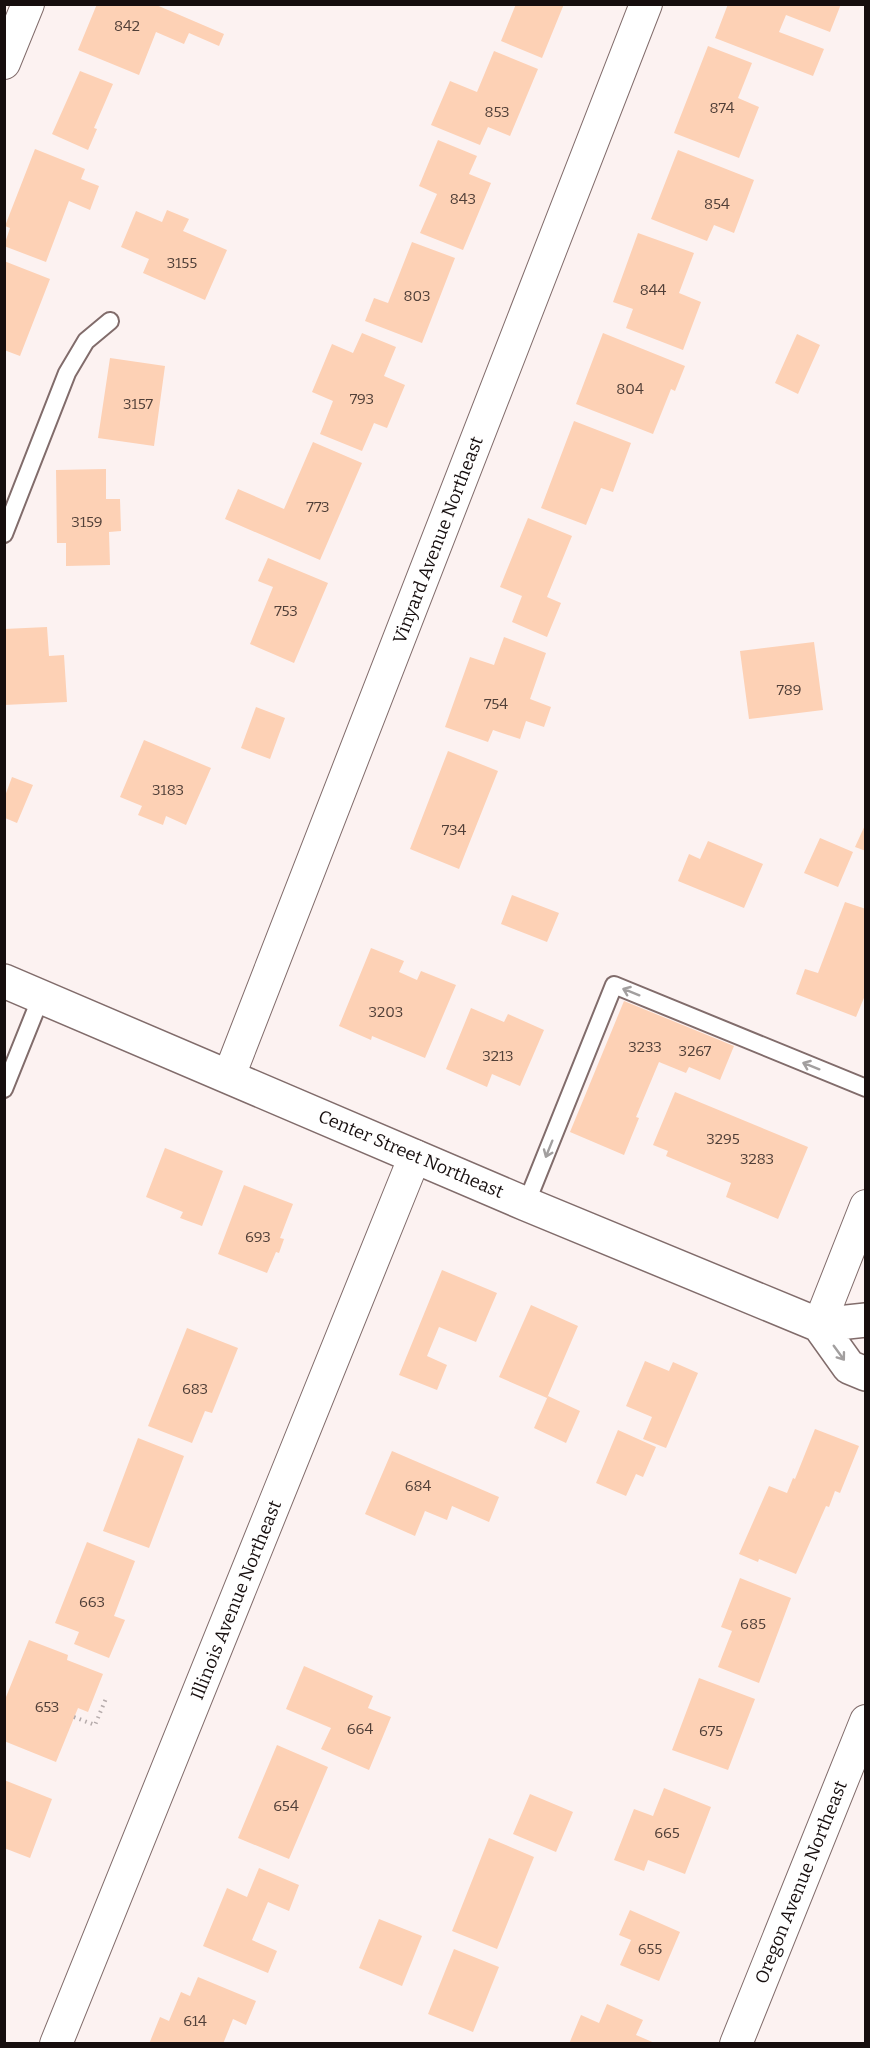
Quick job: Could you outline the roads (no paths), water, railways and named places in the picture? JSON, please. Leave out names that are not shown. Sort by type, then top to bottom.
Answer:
[{"type":"main road","name":"Center Street Northeast","points":[[4,981],[526,1204],[819,1325],[866,1320]]},
{"type":"main road","points":[[819,1325],[849,1367],[866,1374]]},
{"type":"street","points":[[4,63],[28,4]]},
{"type":"street","name":"Vinyard Avenue Northeast","points":[[229,1076],[646,4]]},
{"type":"street","name":"Illinois Avenue Northeast","points":[[56,2043],[415,1156]]},
{"type":"street","points":[[819,1325],[866,1206]]},
{"type":"street","name":"Oregon Avenue Northeast","points":[[736,2043],[866,1721]]},
{"type":"lane","points":[[4,534],[67,373],[86,341],[110,321]]},
{"type":"lane","points":[[526,1204],[614,985],[866,1088]]},
{"type":"lane","points":[[4,1089],[41,997]]}]
